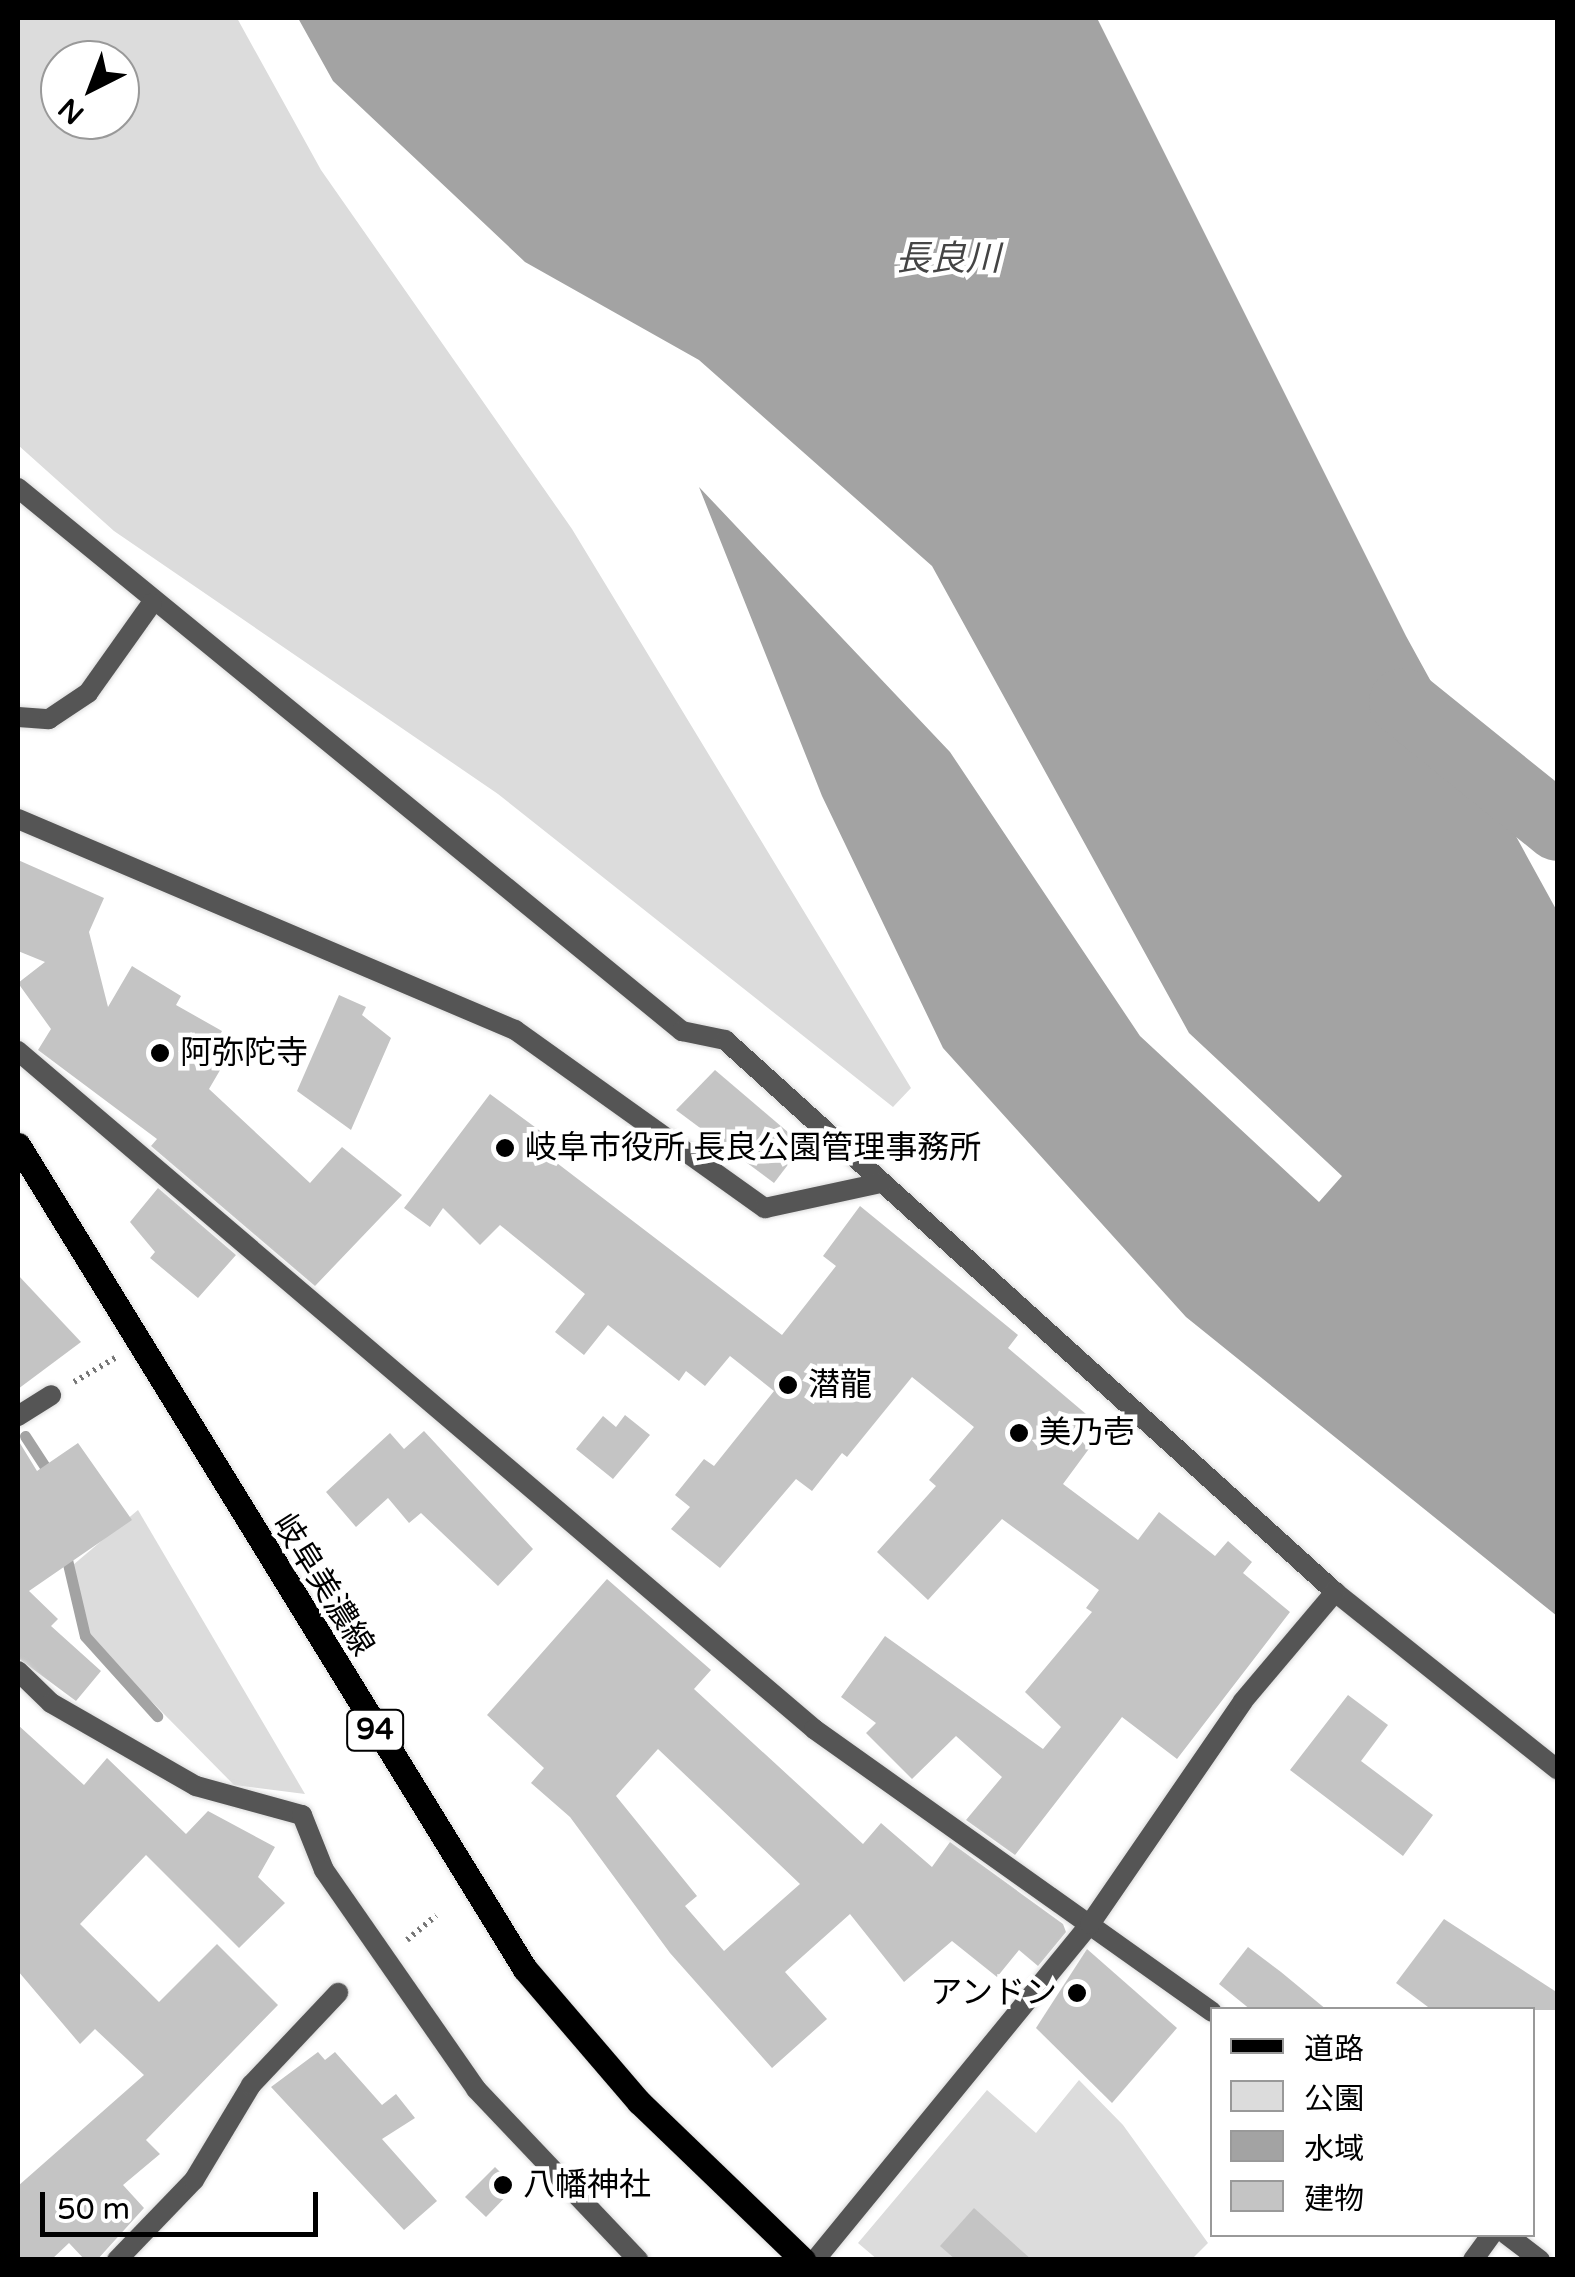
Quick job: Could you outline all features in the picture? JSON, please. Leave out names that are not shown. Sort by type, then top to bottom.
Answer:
[{"type":"main road","name":"岐阜美濃線","points":[[18,1146],[135,1346],[525,1969],[639,2102],[804,2260]]},
{"type":"street","points":[[18,488],[152,603],[682,1031],[725,1040],[1335,1592],[1558,1770]]},
{"type":"street","points":[[18,718],[49,719],[88,693],[152,603]]},
{"type":"street","points":[[18,819],[516,1030],[765,1208],[880,1183]]},
{"type":"street","points":[[18,1051],[814,1729],[1210,2011]]},
{"type":"street","points":[[18,1416],[51,1395]]},
{"type":"street","points":[[815,2260],[1090,1924],[1243,1701],[1335,1592]]},
{"type":"street","points":[[18,1671],[51,1703],[196,1786],[302,1814],[324,1870],[476,2089],[638,2260]]},
{"type":"street","points":[[117,2260],[194,2180],[251,2085],[338,1993]]},
{"type":"street","points":[[1473,2260],[1490,2237]]},
{"type":"street","points":[[1510,2237],[1540,2260]]},
{"type":"path","points":[[51,1395],[135,1346]]},
{"type":"green space","points":[[18,18],[237,18],[321,170],[572,529],[911,1088],[893,1107],[498,794],[114,531],[18,445]]},
{"type":"green space","points":[[138,1510],[305,1794],[234,1785],[87,1636],[73,1565]]},
{"type":"green space","points":[[1079,2080],[1123,2125],[1208,2243],[1192,2259],[878,2260],[858,2243],[987,2090],[1036,2133]]},
{"type":"water","name":"長良川","points":[[298,18],[1097,18],[1406,636],[1557,911],[1557,1616],[1186,1317],[943,1048],[822,796],[699,487],[950,752],[1140,1036],[1319,1202],[1342,1176],[1189,1033],[932,566],[699,360],[525,262],[333,81]]},
{"type":"building","points":[[18,860],[104,898],[89,932],[108,1007],[132,966],[181,996],[176,1005],[222,1031],[218,1039],[233,1048],[209,1089],[310,1183],[342,1147],[402,1195],[315,1286],[151,1146],[157,1139],[38,1050],[51,1029],[18,983],[45,962],[18,951]]},
{"type":"building","points":[[339,995],[366,1007],[362,1015],[391,1038],[351,1130],[297,1091]]},
{"type":"building","points":[[715,1070],[803,1145],[774,1183],[676,1110]]},
{"type":"building","points":[[490,1094],[562,1147],[553,1160],[782,1335],[836,1266],[823,1256],[860,1206],[1018,1335],[1008,1348],[1086,1414],[1072,1431],[1091,1446],[1063,1484],[1138,1540],[1159,1512],[1215,1556],[1228,1541],[1252,1562],[1243,1573],[1290,1612],[1177,1759],[1122,1717],[1015,1855],[966,1820],[1002,1777],[956,1736],[912,1779],[866,1733],[876,1723],[841,1697],[885,1636],[1043,1749],[1061,1727],[1025,1692],[1092,1612],[1086,1608],[1099,1590],[1002,1519],[928,1600],[877,1552],[936,1486],[929,1480],[974,1427],[912,1377],[847,1457],[842,1453],[812,1491],[796,1479],[720,1568],[671,1529],[690,1507],[675,1495],[704,1459],[714,1466],[774,1391],[730,1356],[705,1386],[686,1371],[679,1381],[608,1325],[584,1355],[555,1332],[585,1294],[500,1225],[480,1245],[443,1208],[430,1227],[404,1208]]},
{"type":"building","points":[[158,1188],[236,1255],[198,1298],[150,1258],[155,1252],[130,1222]]},
{"type":"building","points":[[18,1275],[81,1342],[18,1389]]},
{"type":"building","points":[[625,1415],[650,1435],[613,1479],[576,1449],[603,1416],[616,1427]]},
{"type":"building","points":[[424,1431],[533,1549],[498,1586],[421,1513],[409,1523],[388,1498],[356,1527],[326,1492],[390,1433],[404,1449]]},
{"type":"building","points":[[18,1440],[37,1471],[78,1443],[132,1520],[29,1591],[58,1619],[51,1626],[101,1671],[76,1701],[18,1658]]},
{"type":"building","points":[[607,1579],[711,1670],[694,1689],[863,1844],[881,1823],[932,1867],[950,1842],[1063,1924],[1066,1932],[1038,1966],[1019,1950],[997,1977],[952,1941],[904,1982],[850,1914],[785,1972],[827,2019],[772,2068],[670,1953],[570,1817],[531,1783],[544,1768],[487,1715]],"holes":[[[658,1749],[800,1884],[724,1951],[685,1906],[697,1896],[616,1796]]]},
{"type":"building","points":[[1348,1695],[1388,1725],[1361,1761],[1433,1815],[1403,1856],[1290,1770]]},
{"type":"building","points":[[18,1725],[84,1785],[107,1758],[186,1834],[208,1811],[275,1847],[258,1877],[285,1903],[239,1948],[146,1855],[80,1924],[159,2002],[217,1944],[278,2005],[146,2140],[160,2154],[123,2185],[144,2208],[97,2260],[85,2260],[69,2243],[51,2260],[18,2260],[18,2186],[144,2075],[95,2029],[80,2044],[18,1971]]},
{"type":"building","points":[[1444,1919],[1558,1993],[1558,2010],[1428,2007],[1396,1983]]},
{"type":"building","points":[[1248,1947],[1323,2007],[1247,2007],[1219,1984]]},
{"type":"building","points":[[1087,1949],[1177,2028],[1112,2103],[1036,2028]]},
{"type":"building","points":[[318,2052],[325,2060],[335,2052],[382,2105],[396,2094],[415,2118],[382,2139],[437,2201],[404,2230],[271,2087]]},
{"type":"building","points":[[495,2167],[515,2187],[486,2217],[465,2197]]},
{"type":"building","points":[[974,2208],[1032,2260],[956,2260],[940,2246]]},
{"type":"waterway","name":"長良川","points":[[1403,702],[1558,827]]},
{"type":"waterway","points":[[25,1436],[53,1479]]},
{"type":"waterway","points":[[65,1551],[85,1636],[157,1716]]},
{"type":"place","name":"阿弥陀寺","points":[[160,1053]]},
{"type":"place","name":"岐阜市役所 長良公園管理事務所","points":[[505,1148]]},
{"type":"place","name":"潜龍","points":[[788,1385]]},
{"type":"place","name":"美乃壱","points":[[1019,1433]]},
{"type":"place","name":"アンドン","points":[[1077,1993]]},
{"type":"place","name":"八幡神社","points":[[503,2185]]}]
